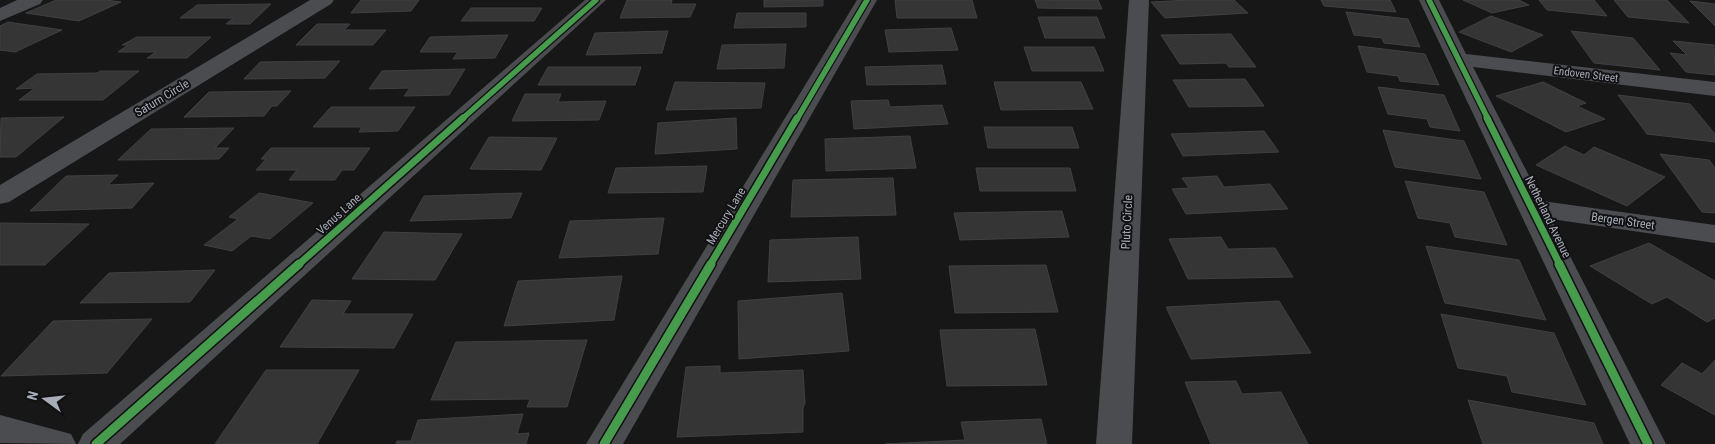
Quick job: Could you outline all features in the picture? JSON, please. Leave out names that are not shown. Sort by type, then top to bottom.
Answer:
[{"type":"street","points":[[0,15],[33,0]]},
{"type":"street","name":"Saturn Circle","points":[[0,196],[324,0]]},
{"type":"street","name":"Venus Lane","points":[[96,444],[596,0]]},
{"type":"street","name":"Mercury Lane","points":[[604,444],[867,0]]},
{"type":"street","name":"Pluto Circle","points":[[1114,444],[1139,0]]},
{"type":"street","name":"Netherland Avenue","points":[[1429,0],[1648,444]]},
{"type":"street","name":"Endoven Street","points":[[1458,59],[1715,89]]},
{"type":"street","name":"Bergen Street","points":[[1531,208],[1715,234]]},
{"type":"street","points":[[0,429],[58,444]]},
{"type":"building","points":[[56,0],[106,0],[121,2],[79,21],[26,13]]},
{"type":"building","points":[[361,0],[419,0],[411,11],[351,13]]},
{"type":"building","points":[[627,0],[672,0],[671,4],[696,4],[690,17],[620,18]]},
{"type":"building","points":[[764,0],[823,0],[823,6],[764,7]]},
{"type":"building","points":[[895,0],[972,0],[977,18],[897,18]]},
{"type":"building","points":[[1035,0],[1098,0],[1102,9],[1038,8]]},
{"type":"building","points":[[1234,0],[1248,13],[1165,18],[1151,2]]},
{"type":"building","points":[[1321,0],[1390,0],[1396,12],[1324,6]]},
{"type":"building","points":[[1463,0],[1519,0],[1529,5],[1492,13]]},
{"type":"building","points":[[1539,0],[1594,0],[1607,16],[1547,10]]},
{"type":"building","points":[[1614,0],[1667,0],[1689,23],[1628,17]]},
{"type":"building","points":[[1690,1],[1715,4],[1715,26]]},
{"type":"building","points":[[271,4],[250,24],[226,24],[233,18],[180,18],[197,5]]},
{"type":"building","points":[[471,8],[542,8],[534,21],[461,21]]},
{"type":"building","points":[[1346,12],[1408,19],[1420,47],[1384,43],[1382,38],[1354,35]]},
{"type":"building","points":[[737,13],[806,13],[806,27],[734,28]]},
{"type":"building","points":[[1491,16],[1543,35],[1511,52],[1459,32]]},
{"type":"building","points":[[1038,17],[1097,17],[1105,38],[1045,38]]},
{"type":"building","points":[[8,22],[62,30],[15,52],[0,50],[0,26]]},
{"type":"building","points":[[317,24],[350,24],[344,30],[386,30],[373,45],[296,45]]},
{"type":"building","points":[[951,28],[958,50],[889,52],[885,30]]},
{"type":"building","points":[[668,31],[662,53],[586,55],[595,33]]},
{"type":"building","points":[[1571,31],[1633,38],[1660,70],[1594,63]]},
{"type":"building","points":[[1231,34],[1256,67],[1229,67],[1226,63],[1180,64],[1161,35]]},
{"type":"building","points":[[508,35],[495,58],[453,59],[458,52],[420,52],[430,37]]},
{"type":"building","points":[[137,37],[211,37],[187,58],[147,58],[156,52],[118,52],[128,45],[122,45]]},
{"type":"building","points":[[1673,41],[1714,45],[1715,75],[1686,72],[1670,53],[1687,55]]},
{"type":"building","points":[[786,44],[784,68],[717,69],[722,45]]},
{"type":"building","points":[[1358,46],[1425,54],[1439,85],[1400,81],[1398,76],[1367,72]]},
{"type":"building","points":[[1024,47],[1094,47],[1104,71],[1032,71]]},
{"type":"building","points":[[340,61],[325,78],[244,79],[260,62]]},
{"type":"building","points":[[942,65],[946,84],[867,85],[865,67]]},
{"type":"building","points":[[548,67],[641,67],[635,85],[538,85]]},
{"type":"building","points":[[465,69],[449,95],[404,96],[410,88],[369,89],[382,71]]},
{"type":"building","points":[[100,71],[139,71],[103,100],[19,100],[35,88],[16,89],[37,74],[97,73]]},
{"type":"building","points":[[1245,79],[1264,106],[1189,107],[1173,80]]},
{"type":"building","points":[[675,82],[765,83],[761,108],[666,110]]},
{"type":"building","points":[[994,82],[1081,82],[1093,109],[1001,110]]},
{"type":"building","points":[[1543,82],[1586,103],[1577,106],[1605,119],[1566,132],[1496,96]]},
{"type":"building","points":[[1378,87],[1444,95],[1460,131],[1430,127],[1427,119],[1388,114]]},
{"type":"building","points":[[291,91],[277,106],[272,106],[264,116],[184,117],[209,92]]},
{"type":"building","points":[[525,94],[561,94],[558,102],[606,101],[599,120],[512,121]]},
{"type":"building","points":[[1618,95],[1690,104],[1715,134],[1715,142],[1647,134]]},
{"type":"building","points":[[888,100],[890,107],[942,105],[948,124],[854,129],[851,101]]},
{"type":"building","points":[[331,107],[415,107],[398,131],[359,132],[362,127],[313,127]]},
{"type":"building","points":[[64,117],[16,157],[0,157],[1,118]]},
{"type":"building","points":[[736,118],[737,149],[655,154],[658,123]]},
{"type":"building","points":[[984,127],[1072,127],[1079,148],[988,148]]},
{"type":"building","points":[[234,128],[215,148],[229,148],[219,159],[118,160],[151,129]]},
{"type":"building","points":[[1383,130],[1464,141],[1481,179],[1395,167]]},
{"type":"building","points":[[1264,131],[1279,152],[1183,156],[1171,134]]},
{"type":"building","points":[[910,136],[916,168],[826,171],[825,139]]},
{"type":"building","points":[[489,137],[557,138],[541,170],[470,169]]},
{"type":"building","points":[[1565,146],[1584,155],[1594,147],[1665,177],[1627,206],[1536,165]]},
{"type":"building","points":[[271,148],[370,148],[354,170],[342,170],[335,180],[289,180],[297,170],[256,170],[266,159],[261,159]]},
{"type":"building","points":[[1660,154],[1709,160],[1715,168],[1715,213],[1702,212]]},
{"type":"building","points":[[707,166],[703,192],[608,193],[616,168]]},
{"type":"building","points":[[976,168],[1070,168],[1076,191],[980,191]]},
{"type":"building","points":[[118,175],[108,185],[154,183],[132,208],[30,211],[66,176]]},
{"type":"building","points":[[1217,176],[1224,187],[1270,184],[1288,209],[1186,214],[1172,189],[1189,188],[1182,178]]},
{"type":"building","points":[[893,178],[896,215],[791,217],[793,180]]},
{"type":"building","points":[[1405,181],[1484,192],[1507,245],[1455,237],[1450,223],[1418,218]]},
{"type":"building","points":[[259,193],[313,203],[270,239],[251,236],[232,251],[204,245],[238,219],[229,217]]},
{"type":"building","points":[[522,193],[511,218],[410,221],[424,196]]},
{"type":"building","points":[[1062,211],[1069,237],[960,240],[954,213]]},
{"type":"building","points":[[664,218],[658,254],[559,258],[570,221]]},
{"type":"building","points":[[0,223],[89,224],[45,265],[0,265]]},
{"type":"building","points":[[384,232],[462,234],[435,280],[352,279]]},
{"type":"building","points":[[858,237],[861,279],[768,282],[770,240]]},
{"type":"building","points":[[1221,237],[1228,249],[1275,248],[1293,277],[1188,279],[1169,239]]},
{"type":"building","points":[[1649,243],[1715,281],[1715,318],[1707,322],[1667,297],[1652,304],[1590,266]]},
{"type":"building","points":[[1426,246],[1519,260],[1546,320],[1445,303]]},
{"type":"building","points":[[1046,265],[1058,312],[955,313],[949,266]]},
{"type":"building","points":[[215,270],[190,302],[80,303],[109,273]]},
{"type":"building","points":[[622,276],[614,320],[504,326],[518,281]]},
{"type":"building","points":[[842,293],[849,351],[739,359],[738,301]]},
{"type":"building","points":[[312,300],[351,301],[343,314],[413,314],[394,348],[280,347]]},
{"type":"building","points":[[1279,301],[1311,353],[1191,359],[1166,307]]},
{"type":"building","points":[[1441,314],[1554,333],[1586,405],[1512,392],[1507,376],[1458,368]]},
{"type":"building","points":[[152,319],[107,373],[1,376],[53,321]]},
{"type":"building","points":[[1035,329],[1047,385],[947,386],[940,330]]},
{"type":"building","points":[[587,340],[567,407],[527,407],[530,399],[431,400],[456,342]]},
{"type":"building","points":[[1715,360],[1715,415],[1661,385],[1682,363],[1702,374]]},
{"type":"building","points":[[720,366],[720,373],[803,370],[805,403],[803,408],[803,432],[677,437],[686,367]]},
{"type":"building","points":[[266,370],[359,370],[317,444],[215,444]]},
{"type":"building","points":[[1236,381],[1242,394],[1281,392],[1308,444],[1211,444],[1185,382]]},
{"type":"building","points":[[1468,400],[1594,423],[1603,444],[1483,444]]},
{"type":"building","points":[[523,414],[517,434],[529,433],[526,444],[396,444],[397,441],[411,441],[418,420]]},
{"type":"building","points":[[1041,419],[1047,444],[885,444],[965,440],[961,422]]},
{"type":"cycle path","points":[[96,444],[596,0]]},
{"type":"cycle path","points":[[604,444],[867,0]]},
{"type":"cycle path","points":[[1429,0],[1648,444]]}]
